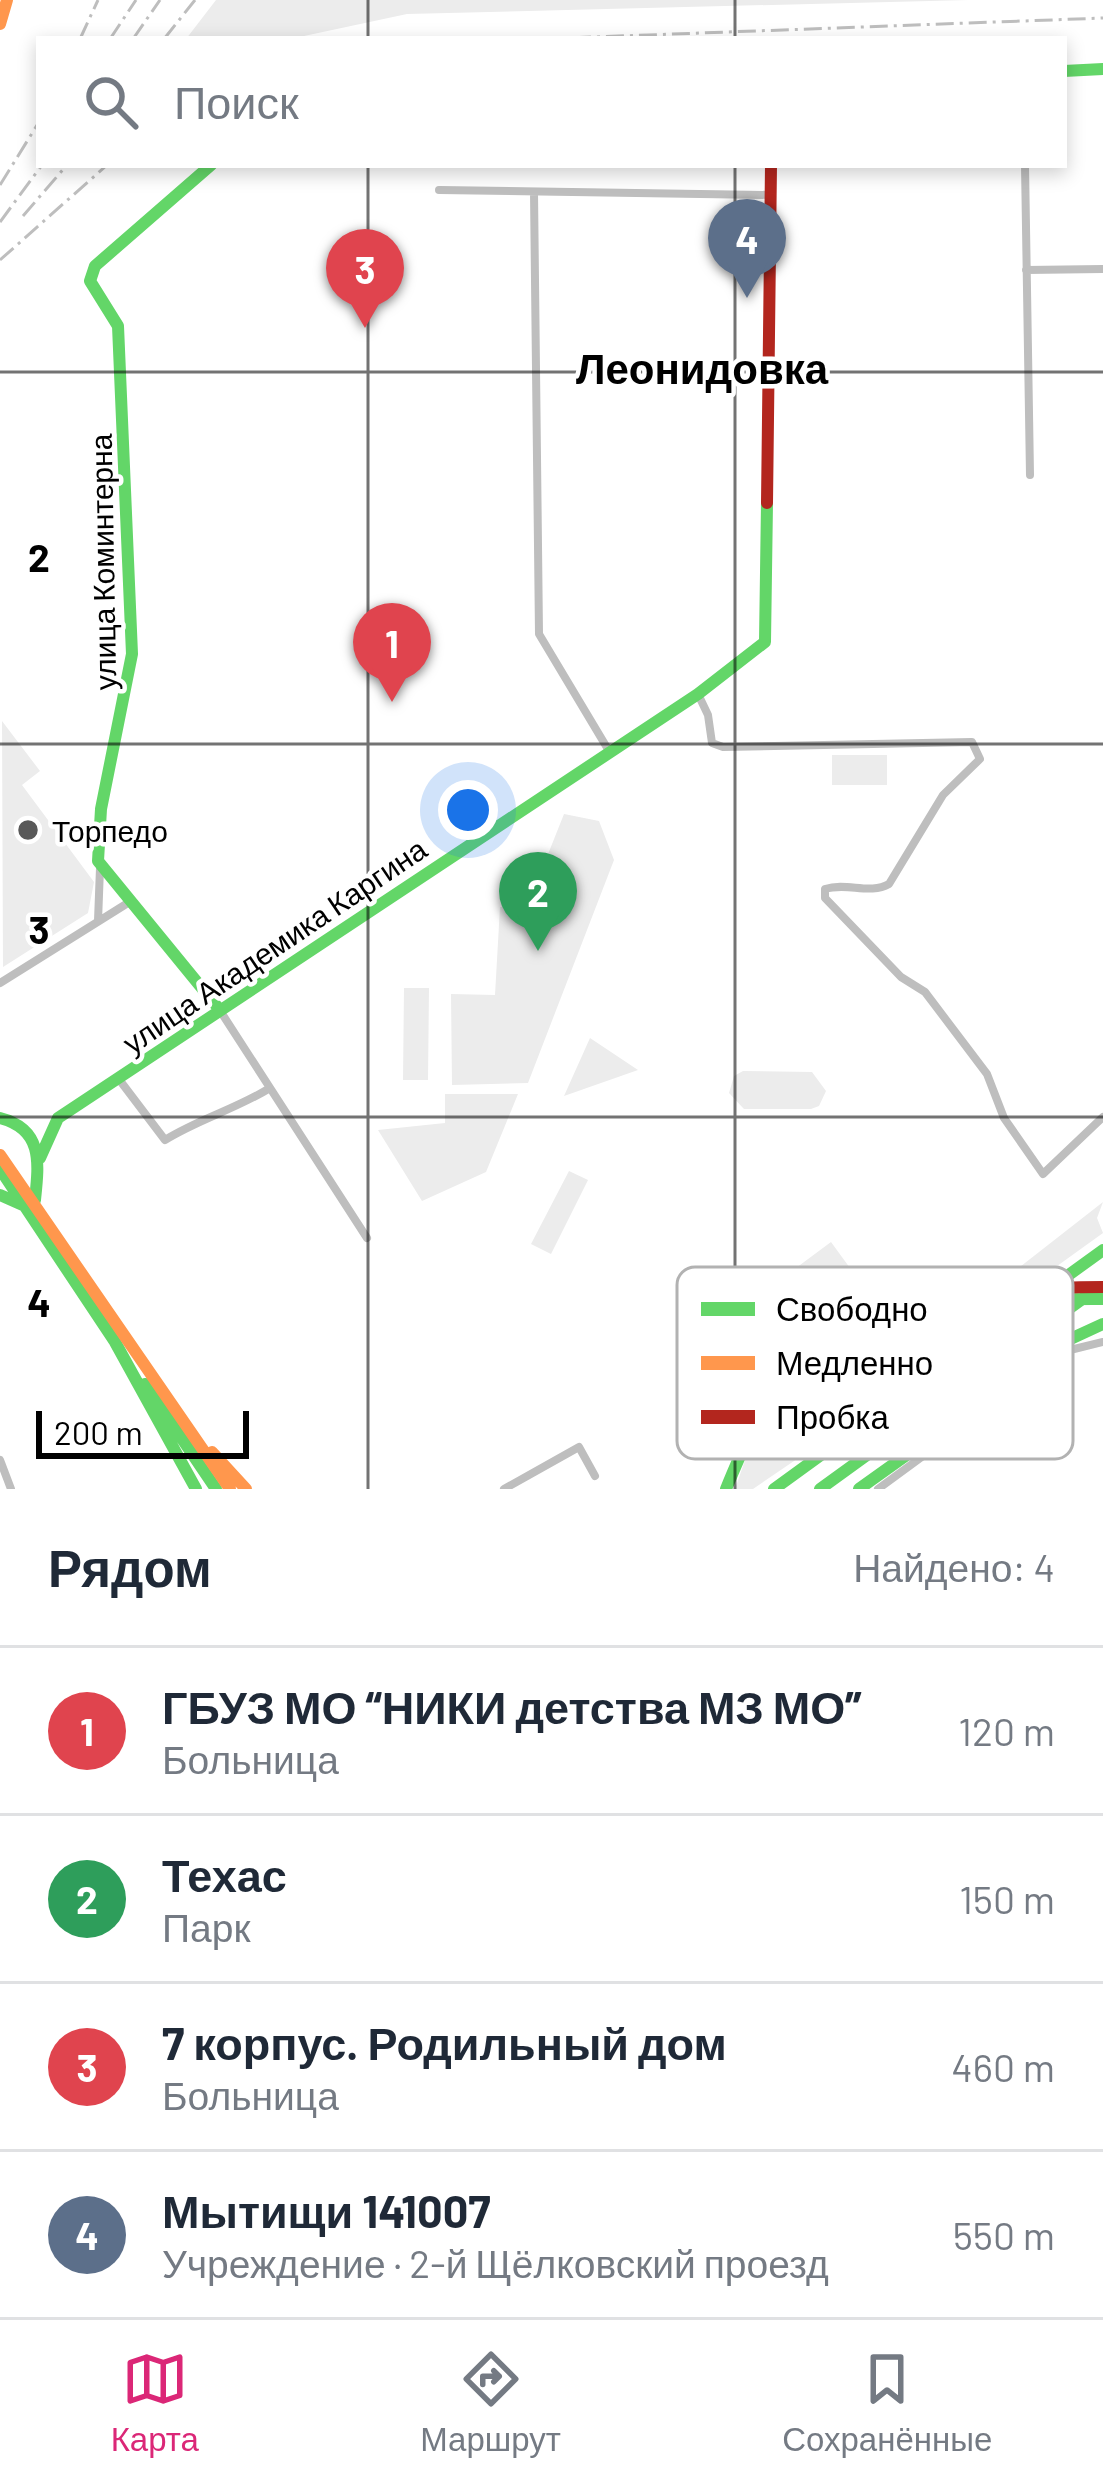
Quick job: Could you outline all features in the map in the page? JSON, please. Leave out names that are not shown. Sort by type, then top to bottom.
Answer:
[{"type":"main road","points":[[0,24],[7,0]]},
{"type":"main road","points":[[1067,71],[1103,69]]},
{"type":"main road","name":"улица Коминтерна","points":[[100,866],[96,841],[131,692],[132,654],[118,326],[91,288],[90,276],[208,168]]},
{"type":"main road","points":[[771,168],[771,195]]},
{"type":"main road","name":"улица Академика Каргина","points":[[58,1118],[698,694],[765,642],[771,195]]},
{"type":"main road","points":[[100,866],[219,1010]]},
{"type":"main road","points":[[2,1118],[58,1118]]},
{"type":"main road","points":[[2,1118],[28,1128],[39,1162]]},
{"type":"main road","points":[[26,1197],[48,1130],[58,1118]]},
{"type":"main road","points":[[0,1155],[115,1342],[196,1489]]},
{"type":"main road","points":[[0,1169],[26,1197],[230,1489]]},
{"type":"main road","points":[[0,1195],[26,1197]]},
{"type":"main road","points":[[1073,1272],[1103,1250]]},
{"type":"main road","points":[[1073,1308],[1103,1286]]},
{"type":"main road","points":[[1073,1299],[1103,1299]]},
{"type":"main road","points":[[1073,1338],[1103,1324]]},
{"type":"main road","points":[[115,1342],[216,1489]]},
{"type":"main road","points":[[189,1428],[246,1489]]},
{"type":"main road","points":[[726,1489],[737,1459]]},
{"type":"main road","points":[[774,1489],[815,1459]]},
{"type":"main road","points":[[820,1489],[862,1459]]},
{"type":"main road","points":[[859,1489],[901,1459]]},
{"type":"street","points":[[1025,168],[1030,475]]},
{"type":"street","points":[[439,190],[771,195]]},
{"type":"street","points":[[534,192],[539,634],[609,751]]},
{"type":"street","points":[[1025,270],[1103,269]]},
{"type":"street","points":[[698,694],[708,715],[712,743],[722,747],[971,742],[980,759],[943,795],[890,884],[876,890],[834,886],[825,889],[826,898],[901,977],[925,992],[987,1074],[1004,1118],[1043,1174],[1103,1117]]},
{"type":"street","points":[[98,921],[100,866]]},
{"type":"street","points":[[0,983],[131,901]]},
{"type":"street","points":[[219,1010],[367,1238]]},
{"type":"street","points":[[118,1078],[165,1140],[213,1110],[233,1111],[269,1088]]},
{"type":"street","points":[[1073,1349],[1103,1342]]},
{"type":"street","points":[[504,1489],[578,1447],[595,1476]]},
{"type":"street","points":[[878,1489],[919,1459]]},
{"type":"street","points":[[0,1460],[11,1489]]},
{"type":"shaded area","points":[[216,0],[969,0],[407,14],[304,36],[188,36]]},
{"type":"shaded area","name":"Торпедо","points":[[2,721],[40,771],[22,785],[94,882],[88,913],[3,967]]},
{"type":"shaded area","points":[[832,755],[887,755],[887,785],[832,785]]},
{"type":"shaded area","points":[[564,814],[599,821],[614,860],[528,1083],[452,1085],[451,994],[495,995],[500,907],[527,907]]},
{"type":"shaded area","points":[[404,988],[429,988],[428,1080],[403,1080]]},
{"type":"shaded area","points":[[590,1038],[638,1070],[564,1096]]},
{"type":"shaded area","points":[[743,1071],[812,1072],[826,1091],[819,1106],[811,1109],[744,1109],[729,1093],[734,1076]]},
{"type":"shaded area","points":[[445,1094],[518,1094],[486,1172],[422,1201],[378,1130],[445,1123]]},
{"type":"shaded area","points":[[569,1171],[588,1180],[551,1254],[531,1244]]},
{"type":"shaded area","points":[[1103,1202],[1097,1218],[1103,1233],[1056,1267],[1020,1267]]},
{"type":"shaded area","points":[[831,1242],[849,1267],[797,1267]]},
{"type":"shaded area","points":[[745,1459],[797,1459],[753,1489],[735,1489]]},
{"type":"railway","points":[[81,36],[98,0]]},
{"type":"railway","points":[[112,36],[136,0]]},
{"type":"railway","points":[[135,36],[160,0]]},
{"type":"railway","points":[[166,36],[195,0]]},
{"type":"railway","points":[[620,36],[1103,18]]},
{"type":"railway","points":[[0,185],[36,127]]},
{"type":"railway","points":[[0,222],[40,168]]},
{"type":"railway","points":[[23,216],[64,168]]},
{"type":"railway","points":[[0,260],[104,168]]},
{"type":"traffic: fast","points":[[1067,71],[1103,69]]},
{"type":"traffic: fast","points":[[208,168],[95,266],[90,281],[118,326],[132,654],[101,809],[98,861],[219,1009]]},
{"type":"traffic: fast","points":[[40,1158],[58,1118],[698,694],[765,642],[767,503]]},
{"type":"traffic: fast","points":[[0,1118],[14,1123],[31,1139],[37,1160],[35,1200]]},
{"type":"traffic: fast","points":[[0,1169],[115,1342],[196,1489]]},
{"type":"traffic: fast","points":[[0,1195],[25,1206]]},
{"type":"traffic: fast","points":[[1073,1272],[1103,1250]]},
{"type":"traffic: fast","points":[[1073,1306],[1088,1295]]},
{"type":"traffic: fast","points":[[1073,1300],[1103,1299]]},
{"type":"traffic: fast","points":[[1073,1338],[1103,1324]]},
{"type":"traffic: fast","points":[[145,1384],[216,1489]]},
{"type":"traffic: fast","points":[[726,1489],[739,1459]]},
{"type":"traffic: fast","points":[[774,1489],[815,1459]]},
{"type":"traffic: fast","points":[[820,1489],[861,1459]]},
{"type":"traffic: fast","points":[[859,1489],[901,1459]]},
{"type":"traffic: slow","points":[[0,24],[7,0]]},
{"type":"traffic: slow","points":[[0,1155],[230,1489]]},
{"type":"traffic: slow","points":[[212,1452],[246,1489]]},
{"type":"traffic: jam","points":[[767,503],[771,168]]},
{"type":"traffic: jam","points":[[1073,1288],[1103,1287]]},
{"type":"place","name":"Мытищи 141007","points":[[747,298]]},
{"type":"place","name":"7 корпус. Родильный дом","points":[[365,328]]},
{"type":"place","name":"ГБУЗ МО “НИКИ детства МЗ МО”","points":[[392,702]]},
{"type":"place","name":"Торпедо","points":[[28,830]]},
{"type":"place","name":"Техас","points":[[538,951]]},
{"type":"district","name":"Леонидовка","points":[[702,367]]}]
